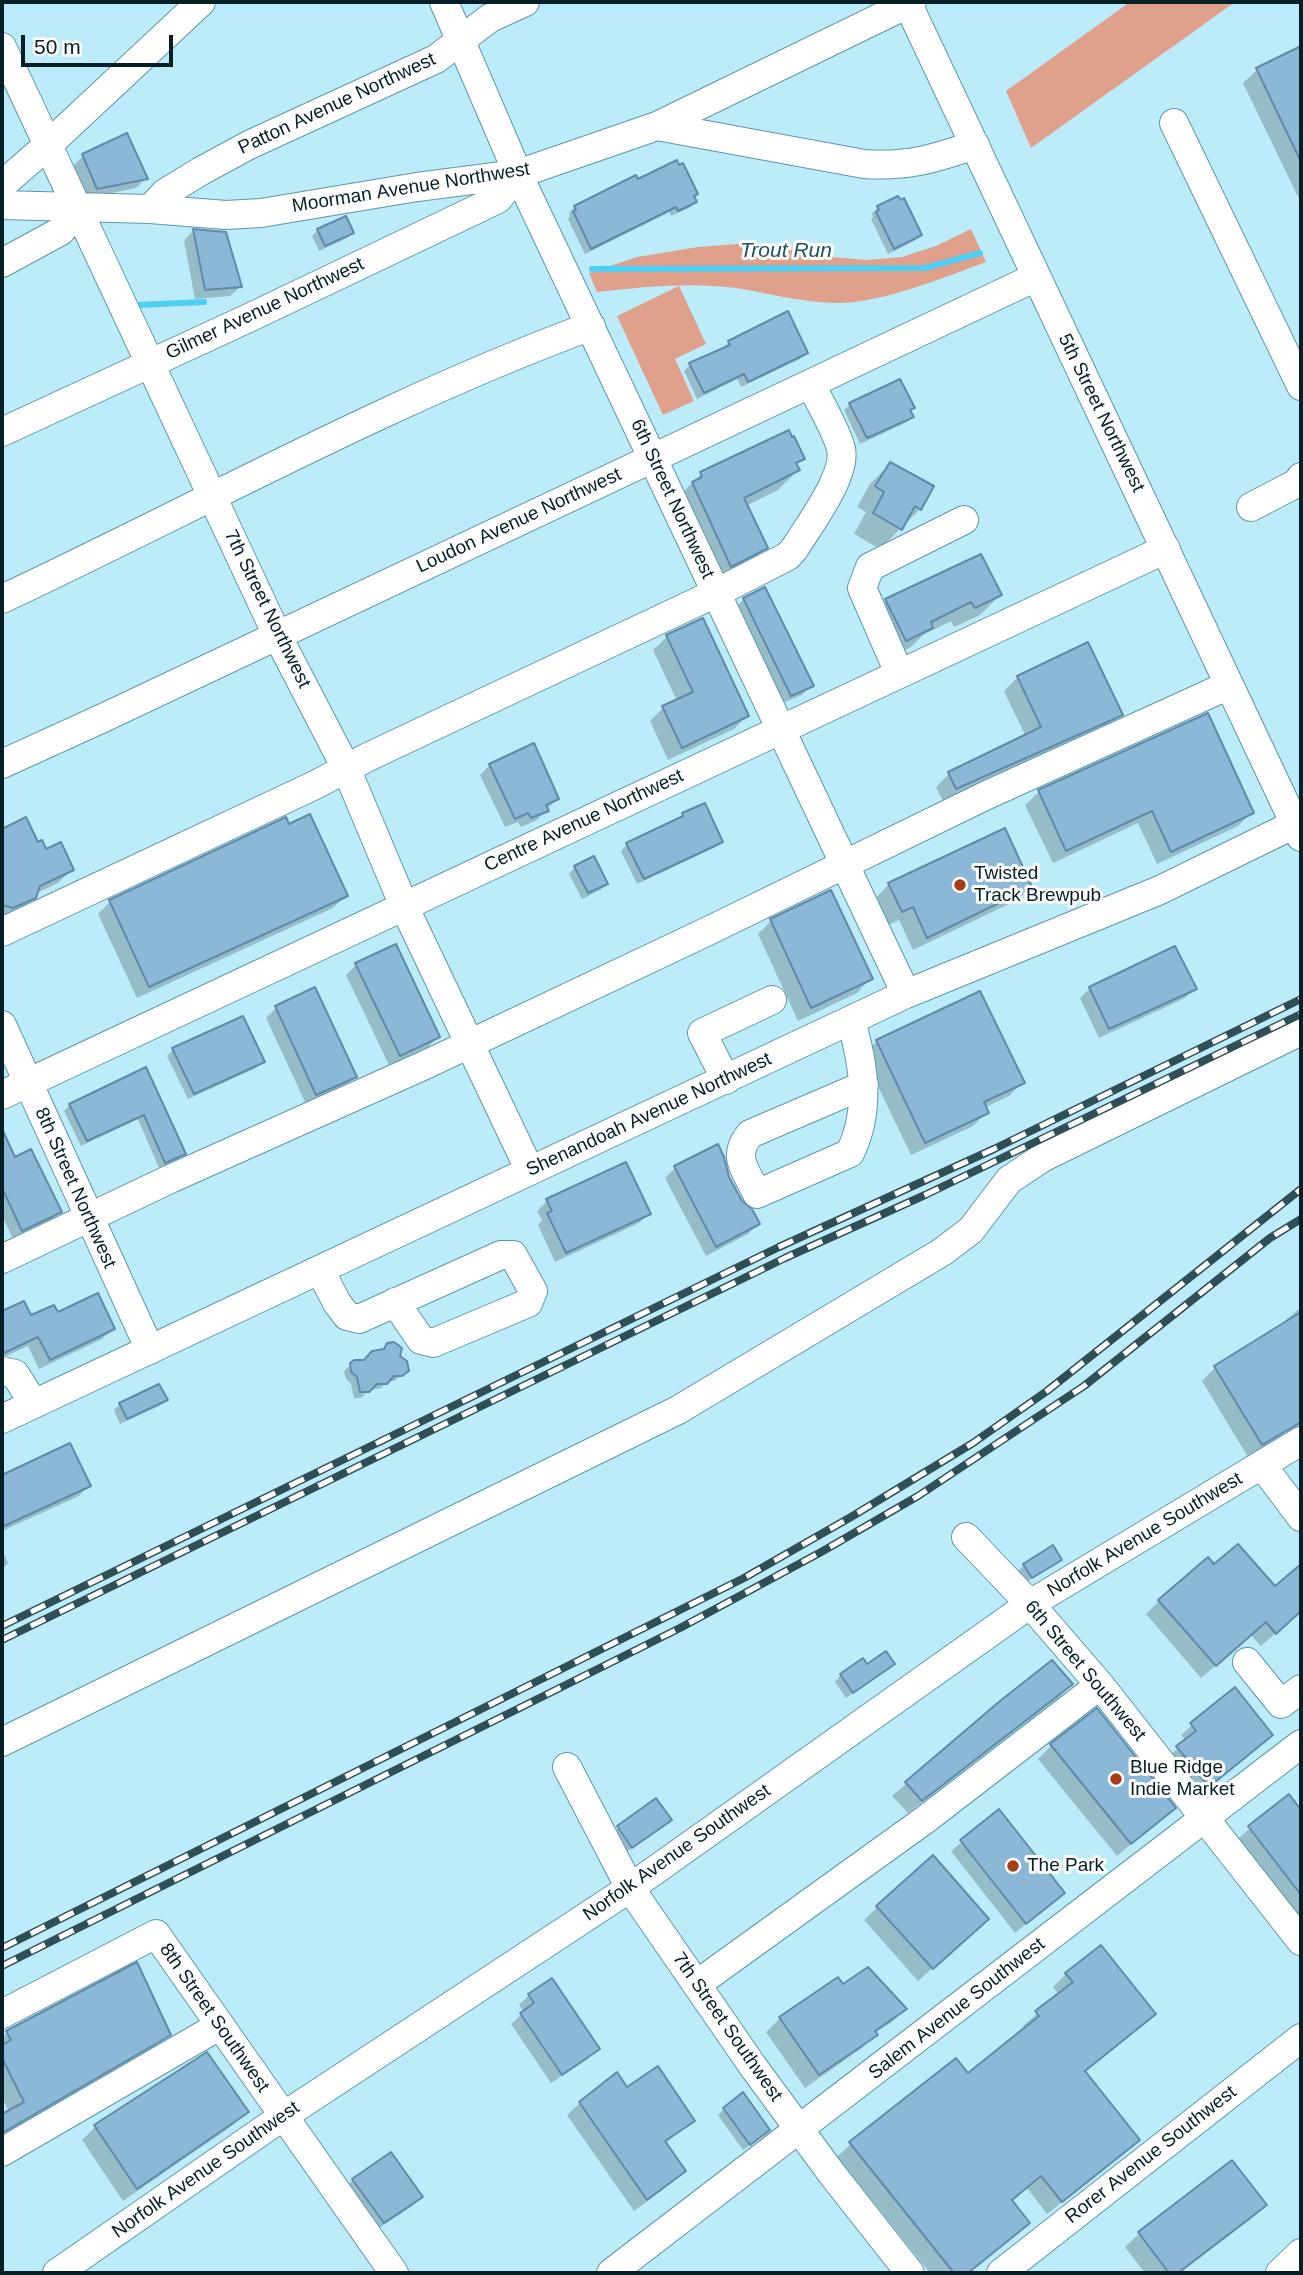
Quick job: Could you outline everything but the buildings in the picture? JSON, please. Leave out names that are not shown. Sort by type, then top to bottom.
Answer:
[{"type":"street","points":[[2,184],[48,145],[201,2]]},
{"type":"street","name":"6th Street Northwest","points":[[444,2],[518,174],[906,995]]},
{"type":"street","name":"Patton Avenue Northwest","points":[[150,209],[165,194],[201,170],[249,145],[436,59],[490,18],[525,2]]},
{"type":"street","points":[[657,126],[909,3]]},
{"type":"street","name":"5th Street Northwest","points":[[909,3],[1229,685],[1299,827]]},
{"type":"street","name":"7th Street Northwest","points":[[2,47],[277,635],[346,768],[404,906],[530,1171]]},
{"type":"street","points":[[1174,122],[1301,386]]},
{"type":"street","name":"Moorman Avenue Northwest","points":[[2,205],[150,209],[226,215],[261,213],[417,187],[518,174],[657,126],[864,164],[891,166],[919,163],[975,145]]},
{"type":"street","name":"Gilmer Avenue Northwest","points":[[2,432],[498,199],[518,174]]},
{"type":"street","points":[[2,263],[61,231],[77,207]]},
{"type":"street","name":"Loudon Avenue Northwest","points":[[2,764],[1036,277]]},
{"type":"street","points":[[2,599],[420,396],[592,326]]},
{"type":"street","points":[[2,932],[716,593],[788,556],[837,477],[842,463],[841,449],[811,384]]},
{"type":"street","points":[[1251,507],[1299,482],[1301,477]]},
{"type":"street","points":[[899,673],[862,588],[870,567],[964,520]]},
{"type":"street","name":"Centre Avenue Northwest","points":[[2,1095],[1166,549]]},
{"type":"street","points":[[2,1259],[469,1044],[843,864],[1229,685]]},
{"type":"street","name":"Shenandoah Avenue Northwest","points":[[2,1419],[906,995],[1160,890],[1299,827]]},
{"type":"street","points":[[726,1080],[702,1033],[772,1000]]},
{"type":"street","points":[[851,1021],[860,1049],[864,1085],[859,1134],[850,1153],[757,1194],[739,1155],[741,1145],[750,1134],[864,1085]]},
{"type":"street","name":"8th Street Northwest","points":[[2,1025],[150,1350]]},
{"type":"street","points":[[2,1742],[678,1410],[942,1252],[971,1230],[1009,1180],[1042,1158],[1301,1031]]},
{"type":"street","points":[[320,1270],[347,1316],[359,1319],[395,1302]]},
{"type":"street","points":[[2,1371],[15,1374],[34,1404]]},
{"type":"street","name":"Norfolk Avenue Southwest","points":[[57,2273],[282,2116],[630,1888],[1030,1604],[1301,1441]]},
{"type":"street","points":[[1262,1465],[1301,1517]]},
{"type":"street","name":"6th Street Southwest","points":[[966,1537],[1030,1604],[1100,1685],[1301,1941]]},
{"type":"street","points":[[1247,1662],[1281,1704],[1301,1689]]},
{"type":"street","points":[[697,1984],[926,1819],[1100,1685]]},
{"type":"street","name":"Salem Avenue Southwest","points":[[611,2273],[1301,1744]]},
{"type":"street","name":"7th Street Southwest","points":[[568,1767],[630,1888],[752,2065],[910,2273]]},
{"type":"street","name":"8th Street Southwest","points":[[2,2014],[156,1934],[394,2273]]},
{"type":"street","points":[[2,2152],[219,2026]]},
{"type":"street","name":"Rorer Avenue Southwest","points":[[1001,2273],[1301,2038]]},
{"type":"street","points":[[1280,2273],[1301,2253]]},
{"type":"shaded area","points":[[1130,2],[1235,2],[1031,148],[1006,91]]},
{"type":"shaded area","points":[[971,229],[986,262],[912,288],[855,302],[812,301],[701,285],[597,292],[589,273],[637,257],[698,247],[751,243],[831,257],[867,260],[902,257],[936,246]]},
{"type":"shaded area","points":[[679,286],[706,344],[675,359],[694,401],[663,415],[617,316]]},
{"type":"waterway","name":"Trout Run","points":[[592,269],[925,268],[980,253]]},
{"type":"waterway","name":"Trout Run","points":[[137,305],[204,302]]},
{"type":"railway","points":[[2,1626],[779,1247],[994,1149],[1301,999]]},
{"type":"railway","points":[[2,1640],[785,1258],[925,1195],[1301,1014]]},
{"type":"railway","points":[[2,1948],[744,1578],[851,1517],[973,1443],[1047,1391],[1301,1189]]},
{"type":"railway","points":[[2,1966],[680,1628],[823,1551],[918,1496],[1084,1386],[1270,1238],[1301,1219]]},
{"type":"place","name":"Twisted Track Brewpub","points":[[960,885]]},
{"type":"place","name":"Blue Ridge Indie Market","points":[[1116,1779]]},
{"type":"place","name":"The Park","points":[[1013,1866]]}]
